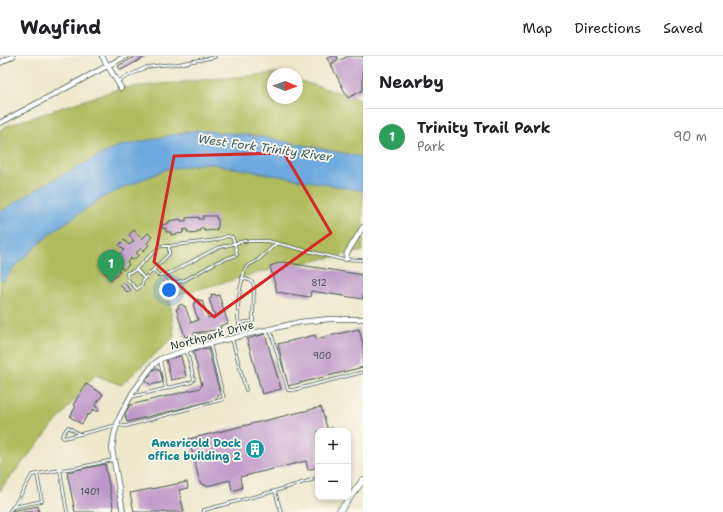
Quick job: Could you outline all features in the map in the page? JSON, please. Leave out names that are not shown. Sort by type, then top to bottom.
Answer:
[{"type":"street","points":[[0,63],[13,56]]},
{"type":"street","points":[[102,56],[120,88]]},
{"type":"street","points":[[0,124],[126,56]]},
{"type":"street","points":[[346,259],[347,253],[363,227]]},
{"type":"street","name":"Northpark Drive","points":[[123,512],[112,449],[114,435],[119,418],[130,397],[152,365],[160,359],[187,350],[300,322],[316,320],[363,319]]},
{"type":"street","points":[[339,512],[363,480]]},
{"type":"lane","points":[[116,81],[148,67],[178,64],[215,57]]},
{"type":"lane","points":[[165,274],[166,285],[186,280],[216,262],[237,255],[232,237],[227,236],[217,240],[160,246],[134,271],[127,273],[128,280],[137,289],[142,285],[144,278],[169,254],[170,246]]},
{"type":"lane","points":[[153,270],[158,275],[170,274],[217,248],[244,241],[268,241],[340,259],[363,260]]},
{"type":"lane","points":[[242,336],[238,307],[242,278],[245,269],[258,260],[277,243]]},
{"type":"lane","points":[[136,269],[144,278]]},
{"type":"lane","points":[[239,322],[253,321],[254,286],[251,280],[242,278]]},
{"type":"lane","points":[[270,329],[288,390],[363,372]]},
{"type":"lane","points":[[79,434],[68,427],[62,436],[64,438],[117,425],[126,426],[224,399],[210,338],[206,335],[198,335],[186,340],[185,345],[194,379],[192,382],[130,397]]},
{"type":"lane","points":[[232,339],[246,390]]},
{"type":"lane","points":[[160,359],[166,389]]},
{"type":"lane","points":[[9,512],[32,475],[76,468],[114,459]]},
{"type":"lane","points":[[60,470],[67,512]]},
{"type":"lane","points":[[13,507],[42,501],[37,474]]},
{"type":"lane","points":[[204,512],[204,510],[275,492],[315,479]]},
{"type":"lane","points":[[275,492],[281,512]]},
{"type":"highlighted area","points":[[284,153],[331,233],[214,317],[154,262],[174,156]]},
{"type":"green space","points":[[267,74],[267,104],[303,104],[303,82],[363,100],[363,251],[273,269],[170,297],[174,337],[121,385],[95,375],[4,485],[0,492],[0,130],[6,126],[121,88]]},
{"type":"water","name":"West Fork Trinity River","points":[[196,130],[257,136],[363,157],[363,191],[207,163],[167,169],[105,196],[52,232],[15,266],[4,281],[0,279],[0,212],[47,183],[116,147]]},
{"type":"building","points":[[136,56],[147,56],[121,70],[118,66]]},
{"type":"building","points":[[337,56],[338,59],[330,64],[327,58]]},
{"type":"building","points":[[348,56],[363,56],[363,90],[348,98],[331,65]]},
{"type":"building","points":[[203,216],[216,216],[216,219],[218,219],[217,230],[204,231],[204,228],[200,228],[200,231],[197,231],[197,233],[190,234],[190,232],[187,232],[187,229],[183,230],[183,233],[171,235],[171,232],[166,232],[166,228],[163,229],[162,225],[169,223],[169,221],[181,219],[181,221],[186,221],[186,218],[199,217],[199,219],[203,219]]},
{"type":"building","points":[[134,230],[142,239],[148,233],[152,237],[147,243],[149,245],[143,251],[141,248],[136,253],[139,255],[133,260],[131,258],[127,262],[129,265],[123,270],[121,267],[118,270],[120,272],[112,280],[104,272],[112,264],[115,266],[113,264],[116,261],[108,255],[114,249],[119,255],[124,250],[119,245],[124,240],[129,245],[134,241],[129,235]]},
{"type":"building","points":[[282,262],[363,275],[363,299],[311,291],[310,297],[277,292],[270,266]]},
{"type":"building","points":[[123,282],[131,290],[128,293],[120,285]]},
{"type":"building","points":[[215,294],[216,296],[219,295],[228,323],[220,326],[221,329],[194,333],[195,334],[185,337],[176,309],[178,309],[178,306],[182,304],[185,306],[191,323],[198,320],[193,304],[195,303],[194,301],[198,299],[199,301],[202,300],[208,318],[215,316],[209,299],[212,298],[211,295]]},
{"type":"building","points":[[359,329],[363,344],[363,367],[288,386],[278,344],[315,335],[316,339]]},
{"type":"building","points":[[265,334],[281,389],[262,394],[247,339]]},
{"type":"building","points":[[201,336],[202,340],[191,344],[190,340]]},
{"type":"building","points":[[208,348],[220,394],[215,400],[127,422],[125,414],[130,405],[200,388],[202,385],[193,351]]},
{"type":"building","points":[[181,356],[186,377],[171,380],[166,359]]},
{"type":"building","points":[[156,368],[160,371],[163,382],[151,385],[145,381],[151,375],[149,373]]},
{"type":"building","points":[[86,384],[103,394],[95,406],[99,409],[98,412],[93,409],[82,424],[70,417],[76,406],[73,405]]},
{"type":"building","name":"Americold Dock office building 2","points":[[321,407],[327,428],[315,428],[315,468],[308,470],[306,461],[240,477],[242,488],[232,491],[230,480],[207,486],[200,483],[189,439]]},
{"type":"building","points":[[105,464],[114,512],[75,512],[67,472]]},
{"type":"building","points":[[187,482],[188,488],[179,490],[184,512],[134,512],[130,493]]},
{"type":"building","points":[[38,506],[39,512],[10,512],[10,511]]},
{"type":"place","name":"Trinity Trail Park","points":[[111,283]]},
{"type":"place","name":"Americold Dock office building 2","points":[[255,449]]}]
